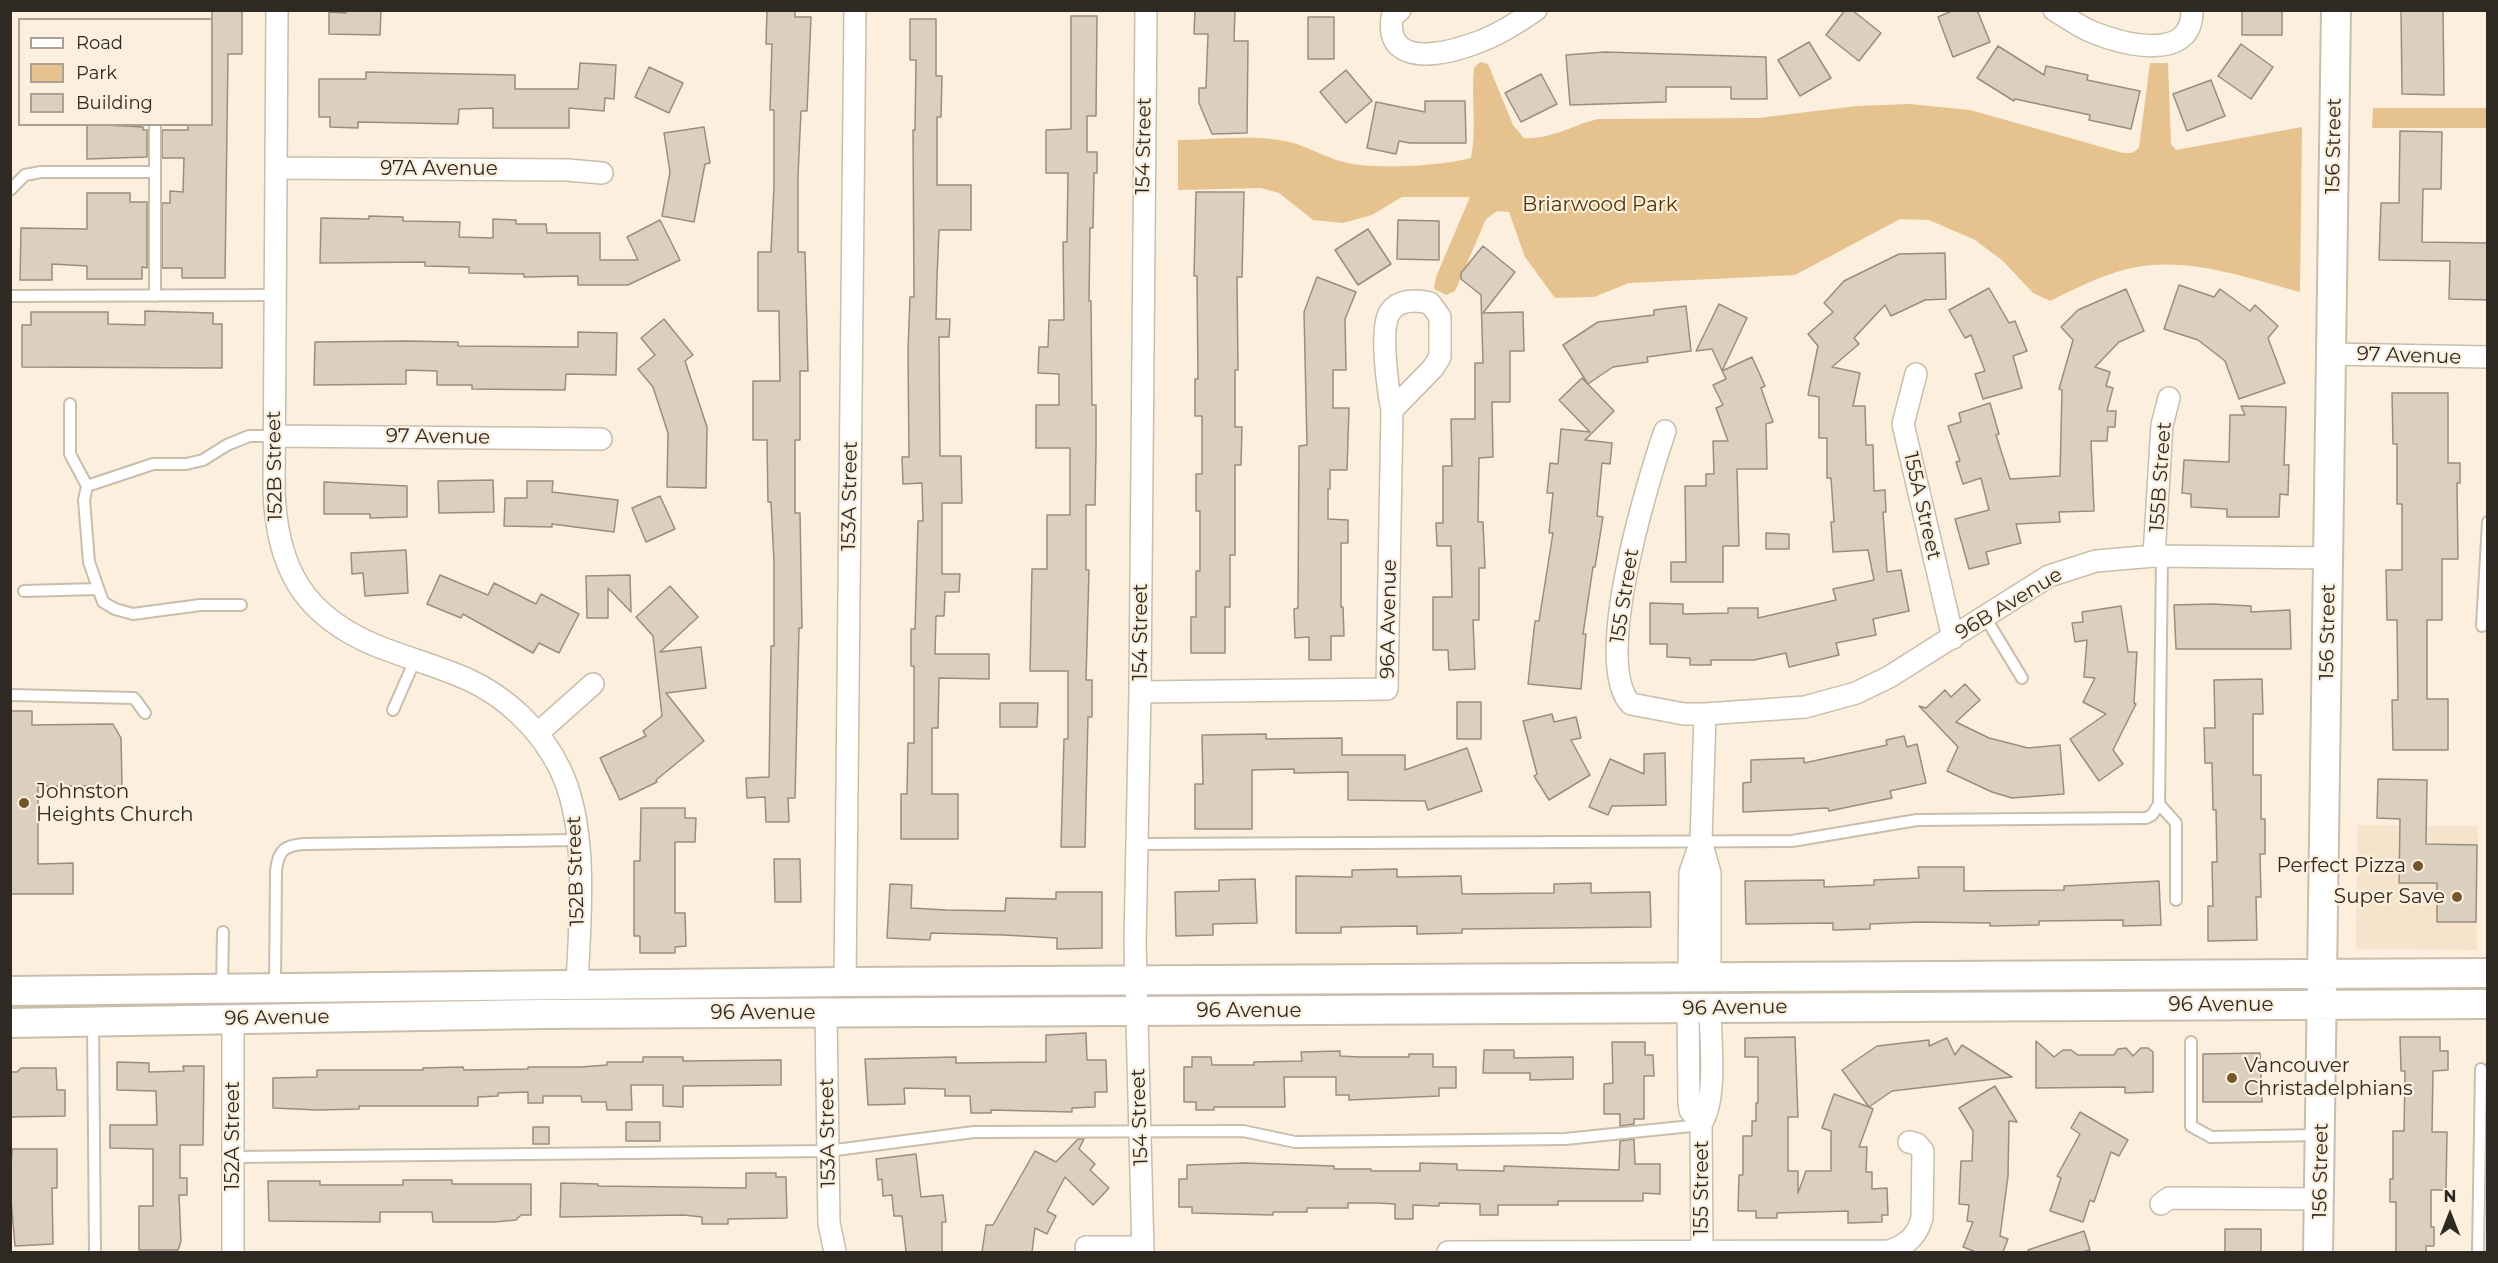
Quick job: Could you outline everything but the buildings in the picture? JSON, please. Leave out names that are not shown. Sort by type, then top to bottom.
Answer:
[{"type":"main road","name":"156 Street","points":[[2318,1252],[2322,1135],[2336,10]]},
{"type":"main road","name":"96 Avenue","points":[[10,991],[845,982],[2487,974]]},
{"type":"main road","points":[[1690,1009],[1699,977]]},
{"type":"main road","points":[[540,1014],[567,995],[577,984]]},
{"type":"main road","name":"96 Avenue","points":[[10,1023],[540,1014],[2487,1004]]},
{"type":"street","name":"152B Street","points":[[278,10],[274,436],[276,532],[301,590],[317,609],[343,629],[378,646],[482,687],[511,707],[538,733],[567,785],[579,840],[577,984]]},
{"type":"street","name":"153A Street","points":[[845,982],[855,10]]},
{"type":"street","name":"154 Street","points":[[1143,1250],[1142,1131],[1136,982],[1136,844],[1140,692],[1146,10]]},
{"type":"street","points":[[1400,10],[1392,17],[1390,31],[1393,40],[1400,48],[1417,54],[1458,48],[1503,31],[1536,10]]},
{"type":"street","points":[[2070,13],[2091,31],[2135,44],[2158,45],[2186,37],[2190,29],[2192,10]]},
{"type":"street","name":"97A Avenue","points":[[276,168],[567,170],[602,173]]},
{"type":"street","name":"96A Avenue","points":[[1140,692],[1387,689],[1392,410],[1385,376],[1388,318],[1394,308],[1403,303],[1414,301],[1430,303],[1440,317],[1440,357],[1433,368],[1392,410]]},
{"type":"street","name":"97 Avenue","points":[[2331,354],[2487,357]]},
{"type":"street","name":"155A Street","points":[[1916,374],[1903,424],[1953,638]]},
{"type":"street","name":"155B Street","points":[[2158,556],[2162,425],[2169,398]]},
{"type":"street","name":"155 Street","points":[[1665,431],[1651,470],[1633,543],[1616,642],[1616,656],[1625,696],[1635,706],[1684,714],[1705,714]]},
{"type":"street","name":"97 Avenue","points":[[274,436],[601,439]]},
{"type":"street","name":"96B Avenue","points":[[1705,714],[1805,707],[1842,699],[1873,686],[2036,584],[2064,570],[2112,559],[2158,556],[2328,558]]},
{"type":"street","points":[[538,733],[593,684]]},
{"type":"street","points":[[1699,977],[1710,873],[1701,841],[1705,714]]},
{"type":"street","name":"155 Street","points":[[1690,1009],[1689,1102],[1690,1110],[1701,1125],[1702,1251]]},
{"type":"street","name":"153A Street","points":[[826,1013],[829,1223],[836,1252]]},
{"type":"street","name":"152A Street","points":[[232,1019],[233,1252]]},
{"type":"street","points":[[1448,1252],[1878,1252],[1900,1248],[1908,1243],[1919,1228],[1922,1218],[1923,1151],[1917,1144],[1909,1142]]},
{"type":"street","points":[[2161,1204],[2169,1198],[2321,1199]]},
{"type":"street","points":[[1086,1247],[1143,1250]]},
{"type":"lane","points":[[155,126],[155,296]]},
{"type":"lane","points":[[10,190],[25,175],[42,172],[155,172]]},
{"type":"lane","points":[[10,296],[275,295]]},
{"type":"lane","points":[[70,404],[70,454],[87,486],[84,501],[89,562],[103,602],[115,609],[133,614],[200,605],[241,605]]},
{"type":"lane","points":[[87,486],[153,464],[186,464],[203,460],[227,445],[249,436],[274,436]]},
{"type":"lane","points":[[2482,626],[2487,522]]},
{"type":"lane","points":[[1136,844],[1810,839],[1925,819],[2138,819],[2152,815],[2159,804],[2158,556]]},
{"type":"lane","points":[[24,591],[97,589]]},
{"type":"lane","points":[[1985,617],[2022,678]]},
{"type":"lane","points":[[393,710],[415,660]]},
{"type":"lane","points":[[10,695],[134,698],[145,713]]},
{"type":"lane","points":[[2159,804],[2176,823],[2176,900]]},
{"type":"lane","points":[[275,988],[276,871],[278,857],[284,849],[305,844],[579,840]]},
{"type":"lane","points":[[222,989],[223,932]]},
{"type":"lane","points":[[93,1021],[96,1252]]},
{"type":"lane","points":[[2191,1042],[2191,1126],[2211,1137],[2322,1135]]},
{"type":"lane","points":[[2478,1252],[2484,1131],[2481,1069]]},
{"type":"lane","points":[[233,1156],[828,1151],[975,1132],[1243,1131],[1295,1142],[1554,1139],[1592,1138],[1701,1125]]},
{"type":"shaded area","points":[[2357,825],[2478,826],[2477,950],[2356,949]]},
{"type":"green space","name":"Briarwood Park","points":[[1480,62],[1488,64],[1513,125],[1524,138],[1543,137],[1598,119],[1758,118],[1857,106],[1909,104],[1970,110],[2123,153],[2132,153],[2139,148],[2150,63],[2168,63],[2171,144],[2176,150],[2302,127],[2300,292],[2236,274],[2193,266],[2149,265],[2107,275],[2050,301],[2033,293],[2003,261],[1975,240],[1929,220],[1900,219],[1795,275],[1629,283],[1594,297],[1555,298],[1525,257],[1509,212],[1497,211],[1486,219],[1455,291],[1446,295],[1434,289],[1436,277],[1470,197],[1402,197],[1372,215],[1343,223],[1313,220],[1279,193],[1261,188],[1178,190],[1178,140],[1242,138],[1279,140],[1343,162],[1371,166],[1425,165],[1471,158],[1474,136],[1474,68]]},
{"type":"green space","points":[[2373,108],[2487,108],[2487,128],[2372,128]]},
{"type":"place","name":"Johnston Heights Church","points":[[24,803]]},
{"type":"place","name":"Perfect Pizza","points":[[2418,866]]},
{"type":"place","name":"Super Save","points":[[2457,897]]},
{"type":"place","name":"Vancouver Christadelphians","points":[[2232,1078]]}]
